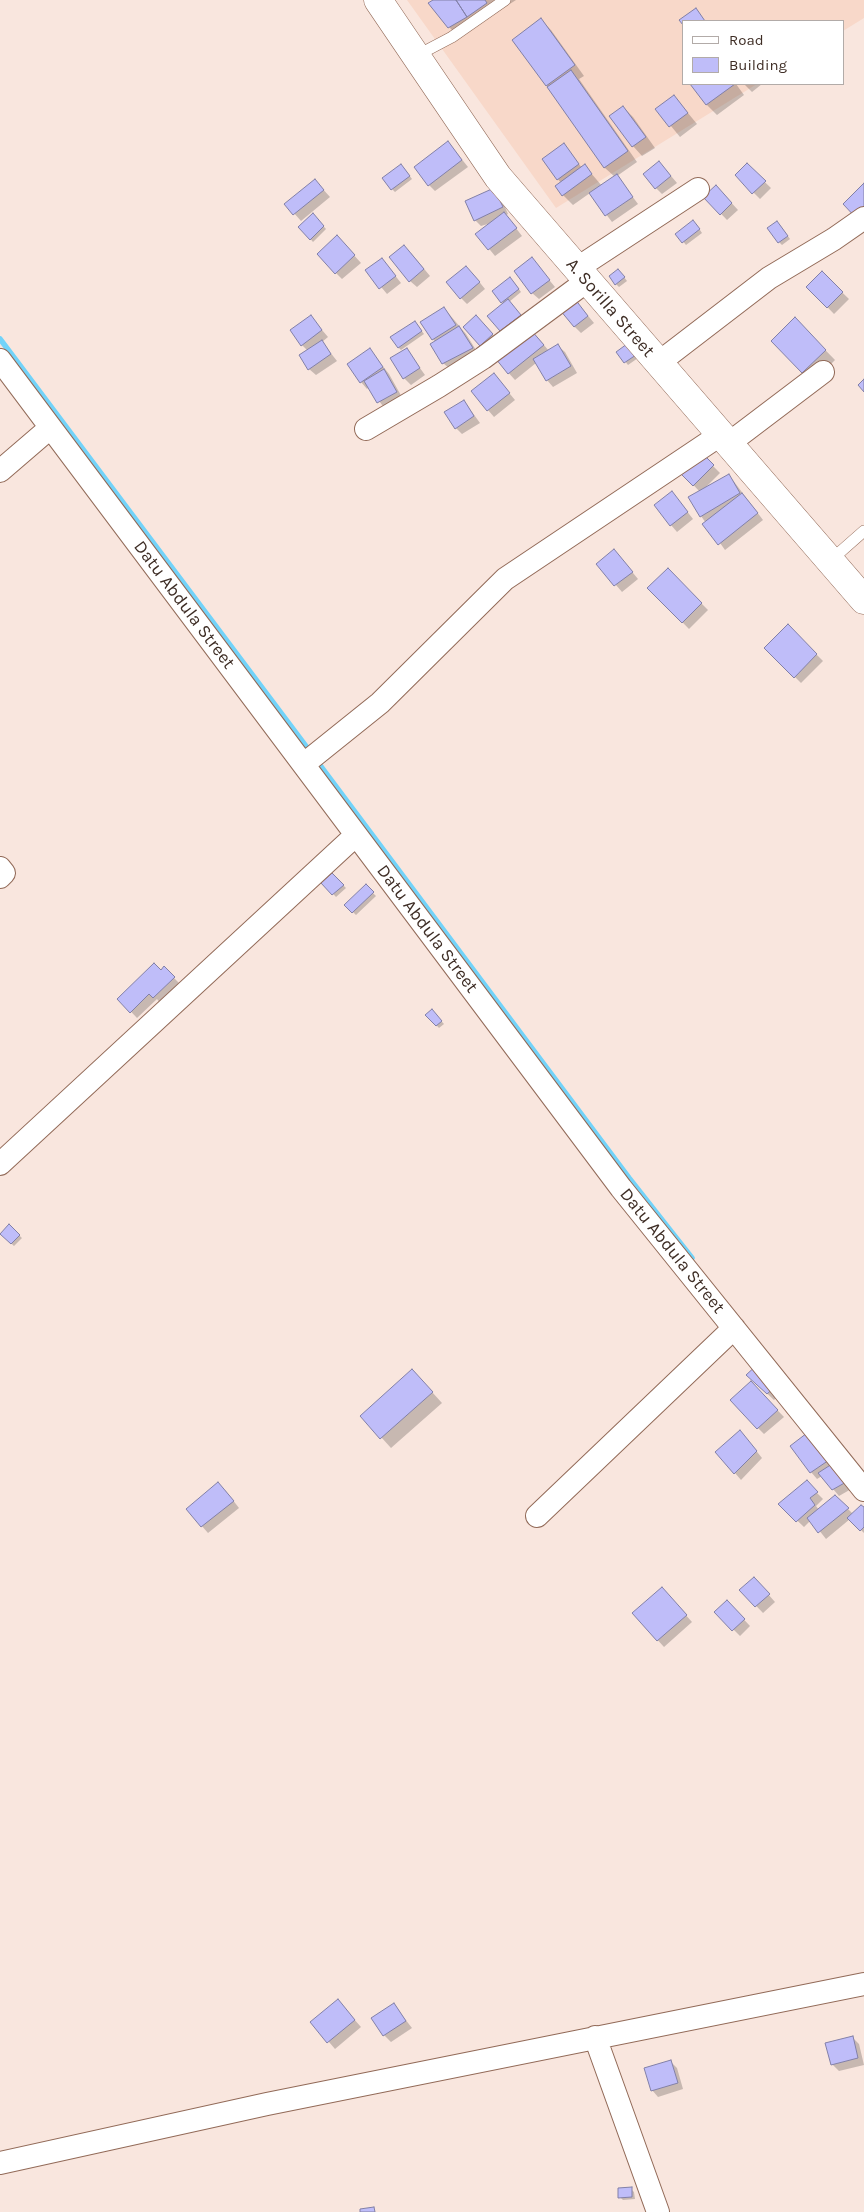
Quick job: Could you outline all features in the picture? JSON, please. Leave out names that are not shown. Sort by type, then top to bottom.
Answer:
[{"type":"street","name":"A. Sorilla Street","points":[[378,0],[498,177],[657,364],[831,560],[864,600]]},
{"type":"street","points":[[366,429],[440,386],[483,358],[581,275],[698,189]]},
{"type":"street","points":[[657,364],[769,278],[834,239],[864,218]]},
{"type":"street","name":"Datu Abdula Street","points":[[0,360],[621,1188],[864,1490]]},
{"type":"street","points":[[304,764],[380,702],[505,579],[724,440],[823,372]]},
{"type":"street","points":[[0,471],[50,428]]},
{"type":"street","points":[[0,1164],[356,834]]},
{"type":"street","points":[[0,868],[4,873],[0,877]]},
{"type":"street","points":[[537,1516],[734,1328]]},
{"type":"street","points":[[0,2163],[267,2104],[864,1984]]},
{"type":"street","points":[[594,2038],[658,2212]]},
{"type":"lane","points":[[416,56],[452,37],[505,0]]},
{"type":"lane","points":[[831,560],[864,530]]},
{"type":"shaded area","points":[[407,0],[864,0],[864,18],[844,30],[844,20],[682,20],[682,85],[755,85],[556,208]]},
{"type":"building","points":[[433,0],[456,0],[467,17],[448,28],[428,3]]},
{"type":"building","points":[[456,0],[485,0],[487,3],[467,17]]},
{"type":"building","points":[[696,8],[704,20],[682,20],[682,24],[679,20]]},
{"type":"building","points":[[541,18],[575,65],[546,86],[512,40]]},
{"type":"building","points":[[571,70],[628,151],[604,168],[547,87]]},
{"type":"building","points":[[691,85],[734,85],[706,105]]},
{"type":"building","points":[[674,95],[688,113],[669,127],[655,109]]},
{"type":"building","points":[[623,106],[646,137],[632,147],[609,116]]},
{"type":"building","points":[[448,141],[462,160],[428,186],[414,167]]},
{"type":"building","points":[[564,143],[579,164],[557,180],[542,159]]},
{"type":"building","points":[[659,161],[671,176],[655,189],[643,174]]},
{"type":"building","points":[[747,163],[766,181],[752,194],[735,175]]},
{"type":"building","points":[[401,164],[410,176],[391,190],[382,178]]},
{"type":"building","points":[[585,164],[592,174],[562,196],[555,186]]},
{"type":"building","points":[[617,174],[633,197],[605,216],[589,193]]},
{"type":"building","points":[[315,179],[324,190],[293,215],[284,204]]},
{"type":"building","points":[[864,183],[864,215],[858,220],[843,204]]},
{"type":"building","points":[[716,185],[732,203],[720,215],[703,197]]},
{"type":"building","points":[[494,188],[503,207],[474,221],[465,201]]},
{"type":"building","points":[[504,212],[517,228],[488,250],[475,234]]},
{"type":"building","points":[[313,213],[324,226],[310,240],[298,227]]},
{"type":"building","points":[[693,220],[700,229],[682,243],[675,234]]},
{"type":"building","points":[[777,221],[788,236],[778,243],[767,228]]},
{"type":"building","points":[[337,235],[355,255],[335,274],[317,254]]},
{"type":"building","points":[[404,245],[424,269],[409,282],[389,257]]},
{"type":"building","points":[[532,257],[550,280],[531,294],[514,271]]},
{"type":"building","points":[[382,258],[396,276],[379,289],[365,270]]},
{"type":"building","points":[[466,266],[480,282],[460,299],[446,282]]},
{"type":"building","points":[[618,269],[625,277],[615,285],[609,276]]},
{"type":"building","points":[[822,271],[843,292],[827,308],[806,287]]},
{"type":"building","points":[[510,277],[519,289],[501,303],[492,291]]},
{"type":"building","points":[[508,299],[521,315],[500,331],[487,316]]},
{"type":"building","points":[[575,299],[588,316],[574,327],[560,310]]},
{"type":"building","points":[[444,307],[456,325],[432,340],[420,322]]},
{"type":"building","points":[[311,315],[322,330],[301,346],[290,330]]},
{"type":"building","points":[[476,315],[493,334],[480,346],[463,327]]},
{"type":"building","points":[[795,317],[826,350],[802,373],[771,341]]},
{"type":"building","points":[[415,321],[422,331],[398,348],[390,337]]},
{"type":"building","points":[[459,326],[473,348],[442,364],[430,344]]},
{"type":"building","points":[[531,330],[544,345],[508,374],[496,359]]},
{"type":"building","points":[[322,340],[331,354],[308,370],[299,355]]},
{"type":"building","points":[[558,344],[571,366],[546,381],[533,359]]},
{"type":"building","points":[[627,344],[636,355],[624,363],[616,352]]},
{"type":"building","points":[[370,348],[383,367],[360,383],[347,364]]},
{"type":"building","points":[[407,348],[420,368],[403,379],[390,358]]},
{"type":"building","points":[[384,369],[397,392],[377,403],[364,381]]},
{"type":"building","points":[[494,373],[510,393],[487,411],[471,391]]},
{"type":"building","points":[[864,379],[864,392],[858,385]]},
{"type":"building","points":[[464,400],[474,416],[455,429],[444,412]]},
{"type":"building","points":[[701,452],[714,465],[693,486],[680,473]]},
{"type":"building","points":[[729,474],[740,493],[700,517],[688,497]]},
{"type":"building","points":[[672,491],[688,512],[670,526],[654,505]]},
{"type":"building","points":[[742,493],[758,513],[718,545],[702,524]]},
{"type":"building","points":[[614,549],[633,572],[614,586],[596,564]]},
{"type":"building","points":[[668,568],[702,603],[682,623],[647,588]]},
{"type":"building","points":[[788,624],[817,654],[794,678],[764,648]]},
{"type":"building","points":[[332,873],[344,885],[332,895],[321,883]]},
{"type":"building","points":[[366,884],[374,892],[352,913],[344,905]]},
{"type":"building","points":[[154,963],[161,970],[164,966],[175,977],[153,998],[149,994],[130,1013],[117,999]]},
{"type":"building","points":[[432,1009],[442,1021],[436,1026],[425,1015]]},
{"type":"building","points":[[9,1224],[20,1235],[11,1244],[0,1234]]},
{"type":"building","points":[[758,1364],[777,1385],[767,1394],[746,1375]]},
{"type":"building","points":[[412,1369],[433,1392],[380,1439],[360,1416]]},
{"type":"building","points":[[751,1381],[778,1410],[757,1429],[730,1400]]},
{"type":"building","points":[[740,1430],[757,1451],[734,1474],[715,1452]]},
{"type":"building","points":[[811,1430],[832,1458],[810,1473],[790,1446]]},
{"type":"building","points":[[832,1464],[848,1481],[832,1490],[818,1473]]},
{"type":"building","points":[[807,1480],[818,1492],[810,1498],[815,1505],[796,1522],[778,1504]]},
{"type":"building","points":[[218,1482],[234,1501],[201,1527],[186,1509]]},
{"type":"building","points":[[835,1495],[849,1508],[818,1533],[807,1518]]},
{"type":"building","points":[[861,1505],[864,1507],[864,1527],[860,1531],[847,1518]]},
{"type":"building","points":[[754,1577],[770,1594],[755,1607],[739,1590]]},
{"type":"building","points":[[662,1587],[687,1615],[657,1641],[632,1613]]},
{"type":"building","points":[[727,1600],[745,1619],[732,1631],[714,1612]]},
{"type":"building","points":[[338,1999],[355,2020],[327,2043],[310,2022]]},
{"type":"building","points":[[394,2003],[406,2021],[383,2036],[371,2018]]},
{"type":"building","points":[[853,2036],[858,2058],[831,2065],[825,2043]]},
{"type":"building","points":[[671,2060],[678,2083],[651,2091],[644,2068]]},
{"type":"building","points":[[632,2187],[632,2197],[618,2198],[618,2188]]},
{"type":"building","points":[[374,2207],[375,2212],[360,2212],[360,2209]]},
{"type":"waterway","points":[[0,339],[311,753]]},
{"type":"waterway","points":[[316,760],[629,1178],[692,1258]]}]
